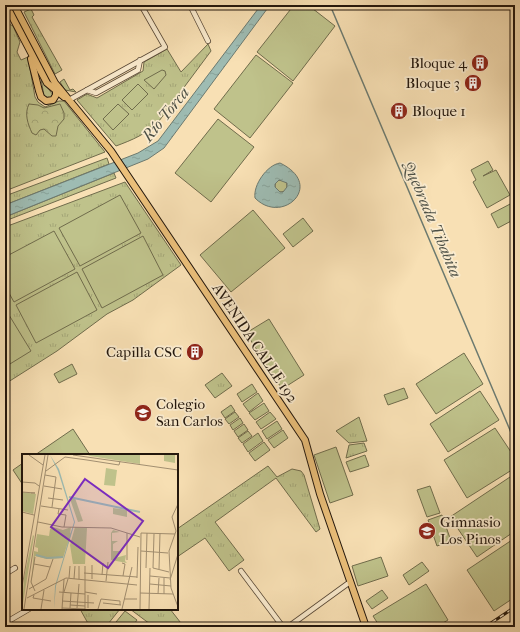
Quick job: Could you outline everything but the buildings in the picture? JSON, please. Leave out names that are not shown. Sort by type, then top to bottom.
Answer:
[{"type":"main road","name":"AVENIDA CALLE 192","points":[[6,5],[47,83],[57,93],[69,100]]},
{"type":"main road","name":"AVENIDA CALLE 192","points":[[14,5],[55,82],[116,158],[305,440],[320,494],[366,627]]},
{"type":"main road","points":[[12,17],[19,14]]},
{"type":"main road","points":[[30,51],[41,97],[50,101],[55,98],[57,93],[55,82]]},
{"type":"street","points":[[69,100],[165,47],[141,5]]},
{"type":"street","points":[[190,5],[208,41]]},
{"type":"street","points":[[5,574],[15,568]]},
{"type":"street","points":[[242,571],[282,627]]},
{"type":"street","points":[[288,627],[350,582]]},
{"type":"street","points":[[5,624],[26,610]]},
{"type":"green space","points":[[294,5],[308,5],[335,26],[293,81],[257,52]]},
{"type":"green space","points":[[31,9],[34,15],[32,17],[62,70],[55,74],[24,12]]},
{"type":"green space","points":[[7,23],[13,26],[20,42],[17,52],[21,60],[28,57],[35,97],[38,102],[45,107],[59,101],[64,101],[105,152],[5,191],[5,24]]},
{"type":"green space","points":[[208,44],[211,51],[159,121],[144,133],[128,141],[116,146],[77,100],[87,94],[97,98],[143,71],[144,62],[167,49],[181,72]]},
{"type":"green space","points":[[256,55],[293,83],[250,138],[214,109]]},
{"type":"green space","points":[[162,70],[165,71],[166,75],[154,89],[144,80]]},
{"type":"green space","points":[[41,79],[53,97],[48,99],[44,96]]},
{"type":"green space","points":[[64,79],[70,90],[73,89],[76,92],[65,90],[60,82]]},
{"type":"green space","points":[[138,84],[148,94],[132,110],[122,100]]},
{"type":"green space","points":[[29,104],[38,105],[44,108],[60,104],[64,113],[64,119],[58,126],[56,136],[52,136],[44,129],[40,130],[36,135],[32,133],[27,115]]},
{"type":"green space","points":[[118,104],[129,114],[113,130],[103,119]]},
{"type":"green space","points":[[218,119],[254,147],[211,202],[175,173]]},
{"type":"green space","points":[[107,158],[109,164],[5,205],[5,196]]},
{"type":"green space","points":[[488,161],[493,170],[483,176],[496,170],[510,195],[487,208],[473,182],[476,180],[471,170]]},
{"type":"green space","points":[[114,173],[116,178],[5,221],[5,217]]},
{"type":"green space","points":[[281,180],[285,182],[287,186],[285,190],[281,192],[277,190],[275,186],[277,182]]},
{"type":"green space","points":[[125,182],[181,265],[133,300],[107,314],[57,351],[5,384],[5,227]]},
{"type":"green space","points":[[120,195],[141,233],[80,266],[59,228]]},
{"type":"green space","points":[[514,202],[515,219],[498,228],[491,214]]},
{"type":"green space","points":[[253,210],[285,248],[231,292],[200,255]]},
{"type":"green space","points":[[303,218],[313,231],[293,247],[283,234]]},
{"type":"green space","points":[[54,231],[75,269],[14,302],[5,286],[5,257]]},
{"type":"green space","points":[[143,236],[163,275],[102,308],[82,269]]},
{"type":"green space","points":[[77,272],[97,310],[36,343],[16,305]]},
{"type":"green space","points":[[9,315],[31,351],[5,367],[5,317]]},
{"type":"green space","points":[[269,319],[304,375],[282,389],[246,333]]},
{"type":"green space","points":[[464,353],[483,384],[436,414],[416,384]]},
{"type":"green space","points":[[72,364],[77,374],[59,383],[54,374]]},
{"type":"green space","points":[[222,373],[232,386],[215,398],[205,385]]},
{"type":"green space","points":[[252,384],[257,392],[242,402],[237,394]]},
{"type":"green space","points":[[404,388],[408,398],[388,405],[384,395]]},
{"type":"green space","points":[[480,391],[499,420],[448,452],[430,424]]},
{"type":"green space","points":[[258,393],[263,401],[249,412],[243,404]]},
{"type":"green space","points":[[264,403],[269,411],[255,420],[249,413]]},
{"type":"green space","points":[[231,405],[235,411],[225,418],[221,412]]},
{"type":"green space","points":[[235,412],[239,417],[229,424],[225,419]]},
{"type":"green space","points":[[270,412],[276,419],[261,429],[256,422]]},
{"type":"green space","points":[[359,417],[367,441],[349,443],[336,431]]},
{"type":"green space","points":[[240,418],[243,423],[233,430],[230,425]]},
{"type":"green space","points":[[277,421],[282,429],[267,439],[262,431]]},
{"type":"green space","points":[[244,424],[248,430],[238,437],[234,431]]},
{"type":"green space","points":[[495,428],[515,458],[515,468],[467,498],[444,460]]},
{"type":"green space","points":[[73,429],[89,454],[36,454]]},
{"type":"green space","points":[[283,430],[288,438],[274,448],[268,440]]},
{"type":"green space","points":[[248,431],[252,436],[242,443],[238,438]]},
{"type":"green space","points":[[258,433],[263,441],[248,452],[243,444]]},
{"type":"green space","points":[[264,442],[270,450],[255,461],[249,453]]},
{"type":"green space","points":[[364,443],[367,451],[346,458],[349,445]]},
{"type":"green space","points":[[336,447],[353,495],[330,503],[314,455]]},
{"type":"green space","points":[[365,455],[369,466],[350,472],[346,462]]},
{"type":"green space","points":[[22,464],[22,484],[13,470]]},
{"type":"green space","points":[[268,466],[277,477],[292,469],[301,471],[304,475],[320,529],[316,532],[276,478],[215,522],[244,560],[229,571],[205,538],[178,556],[178,528]]},
{"type":"green space","points":[[510,477],[515,484],[515,531],[477,557],[450,517]]},
{"type":"green space","points":[[430,486],[440,513],[427,517],[417,490]]},
{"type":"green space","points":[[442,515],[451,541],[437,546],[428,520]]},
{"type":"green space","points":[[515,538],[515,597],[494,611],[467,570]]},
{"type":"green space","points":[[381,557],[388,576],[358,586],[352,566]]},
{"type":"green space","points":[[422,562],[429,571],[409,585],[403,575]]},
{"type":"green space","points":[[426,584],[448,620],[436,627],[380,627],[373,616]]},
{"type":"green space","points":[[382,590],[388,598],[372,609],[366,601]]},
{"type":"green space","points":[[81,610],[119,610],[108,624],[112,627],[90,627]]},
{"type":"green space","points":[[131,610],[171,610],[184,627],[154,627]]},
{"type":"green space","points":[[125,611],[137,620],[132,627],[122,627],[116,622]]},
{"type":"water","points":[[261,5],[270,5],[164,148],[148,159],[5,217],[5,205],[138,153],[158,141]]},
{"type":"water","points":[[280,163],[293,172],[299,182],[299,191],[295,199],[287,205],[277,207],[266,205],[255,198],[256,187],[262,176],[270,167]],"holes":[[[279,180],[287,183],[287,187],[283,192],[280,192],[275,187],[275,184]]]},
{"type":"waterway","name":"Quebrada Tibabita","points":[[330,5],[515,442]]},
{"type":"railway","points":[[485,627],[515,607]]},
{"type":"place","name":"Bloque 4","points":[[480,63]]},
{"type":"place","name":"Bloque 3","points":[[473,83]]},
{"type":"place","name":"Bloque 1","points":[[399,111]]},
{"type":"place","name":"Capilla CSC","points":[[195,352]]},
{"type":"place","name":"Colegio San Carlos","points":[[143,413]]},
{"type":"place","name":"Gimnasio Los Pinos","points":[[427,531]]},
{"type":"water label","name":"Río Torca","points":[[165,114]]}]
